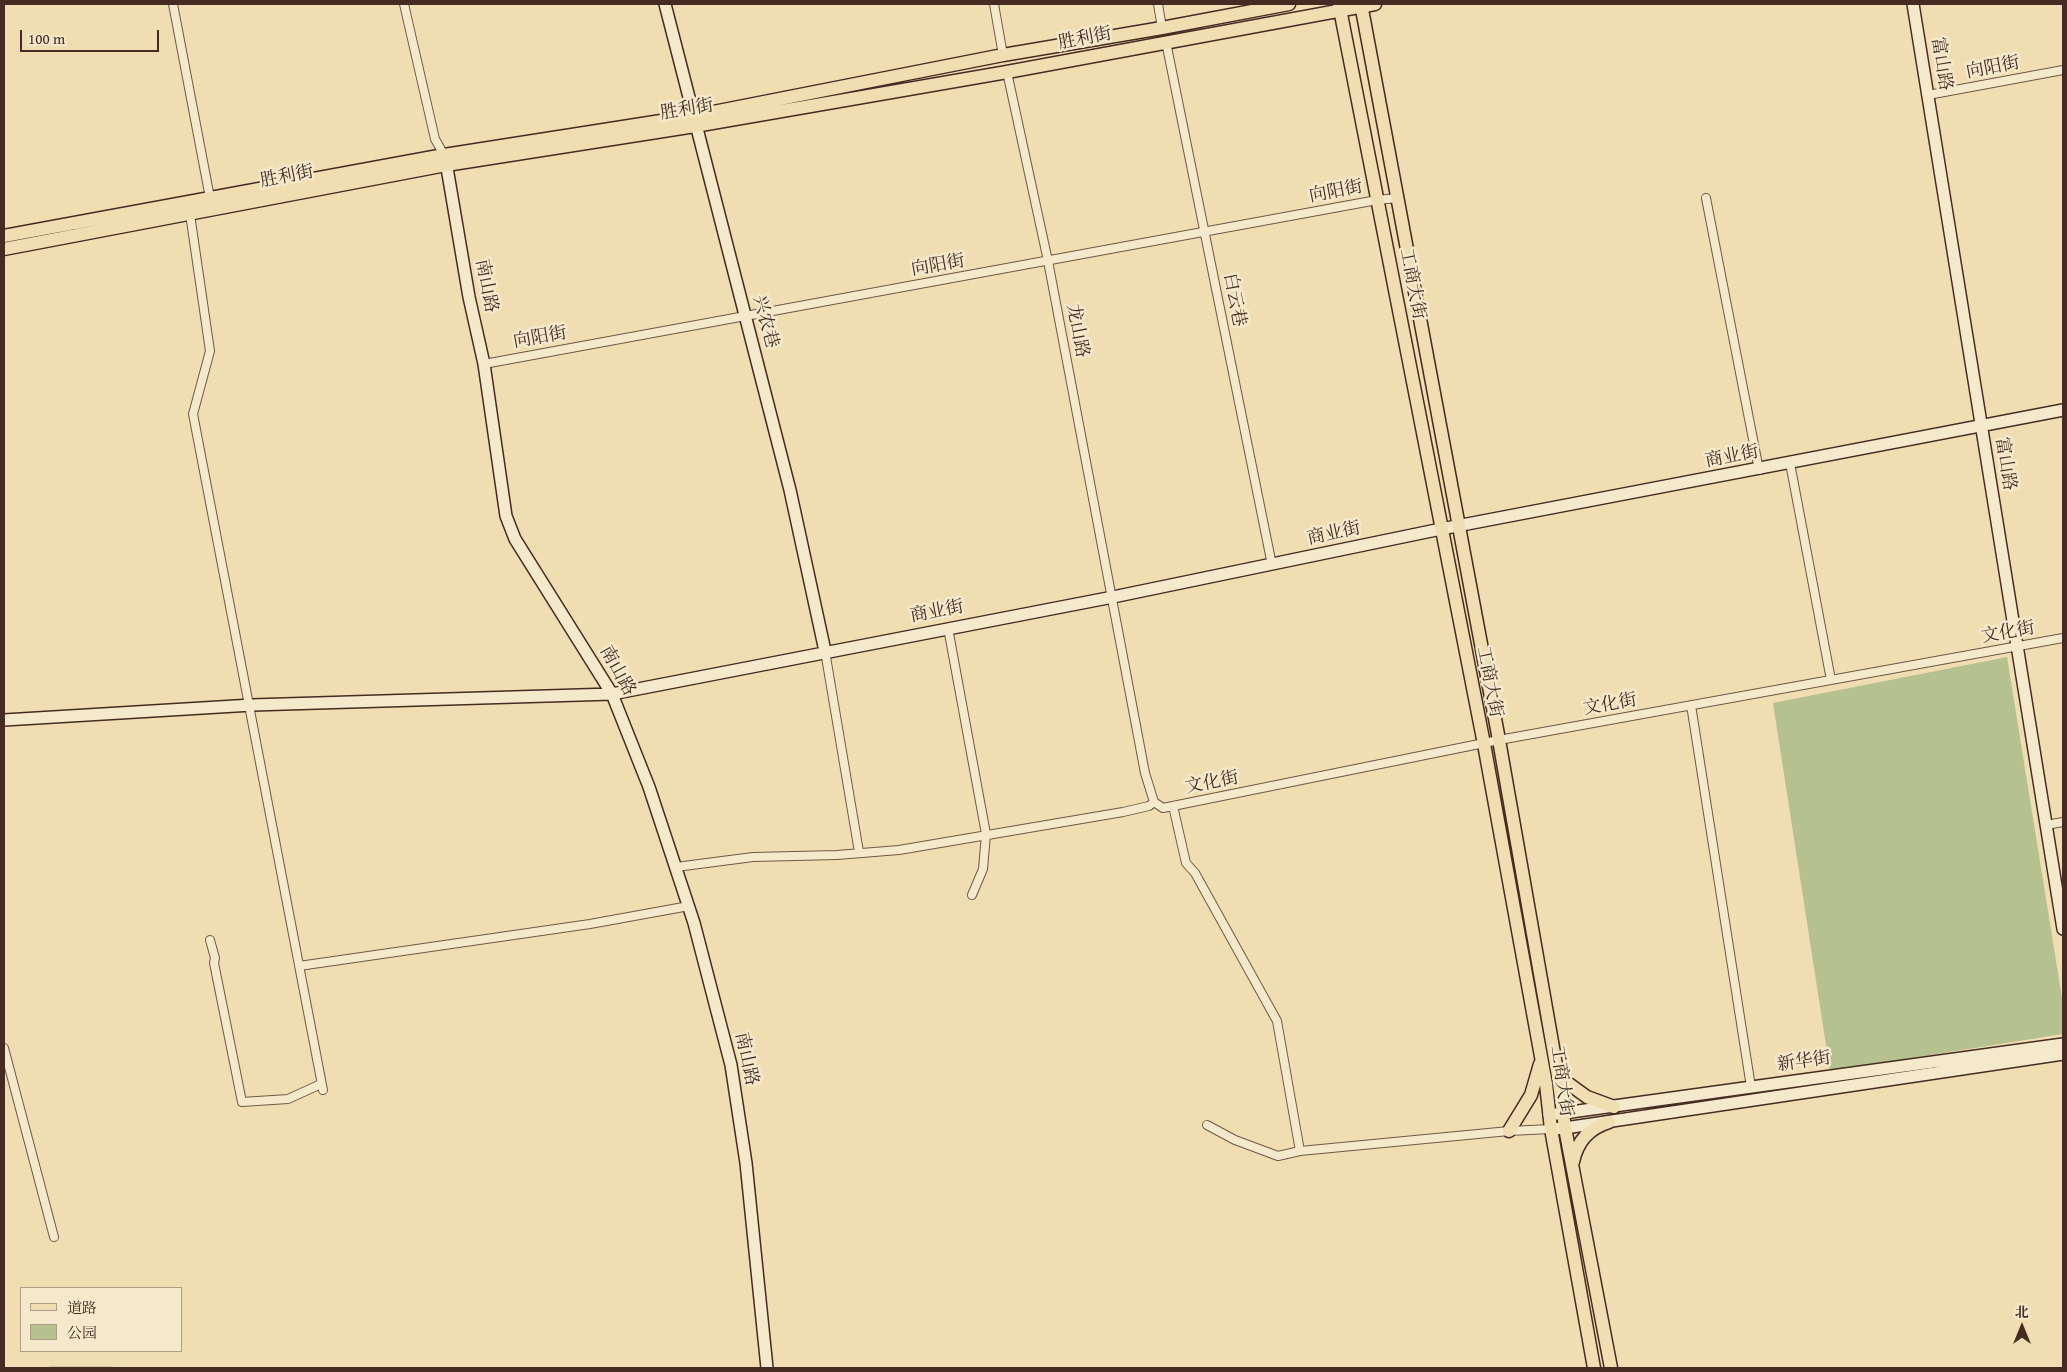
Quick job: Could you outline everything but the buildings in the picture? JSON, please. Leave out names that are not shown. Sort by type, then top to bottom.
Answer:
[{"type":"main road","name":"胜利街","points":[[694,121],[1003,55],[1289,4]]},
{"type":"main road","name":"胜利街","points":[[4,236],[210,198],[1008,72],[1340,7],[1375,4]]},
{"type":"main road","name":"工商大街","points":[[1361,5],[1499,740],[1558,1076],[1565,1128],[1611,1368]]},
{"type":"main road","name":"工商大街","points":[[1340,7],[1484,744],[1594,1368]]},
{"type":"main road","name":"胜利街","points":[[4,249],[190,214],[445,160]]},
{"type":"main road","points":[[1509,1131],[1531,1095],[1541,1059]]},
{"type":"main road","points":[[1558,1076],[1586,1097],[1614,1106]]},
{"type":"main road","points":[[1573,1170],[1574,1155],[1580,1142],[1590,1131],[1609,1122]]},
{"type":"street","points":[[173,4],[210,198]]},
{"type":"street","name":"南山路","points":[[404,4],[435,140],[445,160],[469,297],[484,364],[506,516],[515,539],[612,694],[649,787],[689,906],[731,1065],[746,1163],[767,1368]]},
{"type":"street","name":"兴农巷","points":[[665,4],[790,490],[825,652]]},
{"type":"street","points":[[994,4],[1003,55]]},
{"type":"street","points":[[1158,4],[1162,28]]},
{"type":"street","name":"富山路","points":[[1913,4],[2063,929]]},
{"type":"street","name":"白云巷","points":[[1166,42],[1272,565]]},
{"type":"street","name":"向阳街","points":[[1928,95],[2063,70]]},
{"type":"street","name":"龙山路","points":[[1008,72],[1048,261],[1146,773],[1154,802]]},
{"type":"street","name":"向阳街","points":[[484,364],[1377,200],[1398,198]]},
{"type":"street","points":[[1706,198],[1758,470]]},
{"type":"street","points":[[190,214],[210,351],[193,414],[322,1087],[288,1099],[242,1102],[210,940]]},
{"type":"street","name":"商业街","points":[[4,720],[252,705],[612,694],[1113,597],[1441,529],[1790,464],[2063,410]]},
{"type":"street","points":[[1790,464],[1831,680]]},
{"type":"street","points":[[948,628],[986,834],[983,869],[972,895]]},
{"type":"street","name":"文化街","points":[[1154,802],[1163,808],[1499,740],[2063,638]]},
{"type":"street","points":[[825,652],[859,852]]},
{"type":"street","points":[[1691,705],[1751,1087]]},
{"type":"street","points":[[676,867],[753,858],[837,855],[898,850],[1123,812],[1149,806],[1154,802]]},
{"type":"street","points":[[1174,806],[1186,863],[1195,873],[1277,1021],[1300,1151]]},
{"type":"street","points":[[2046,825],[2063,822]]},
{"type":"street","points":[[299,966],[590,924],[689,906]]},
{"type":"street","name":"新华街","points":[[1549,1115],[2063,1044]]},
{"type":"street","points":[[4,1048],[54,1237]]},
{"type":"street","name":"新华街","points":[[1551,1129],[2063,1054]]},
{"type":"street","points":[[1207,1125],[1234,1140],[1278,1156],[1300,1151],[1509,1131],[1551,1129]]},
{"type":"green space","points":[[2007,657],[2063,1004],[2063,1034],[1830,1071],[1773,703]]},
{"type":"waterway","points":[[50,1368],[112,1368]]}]
